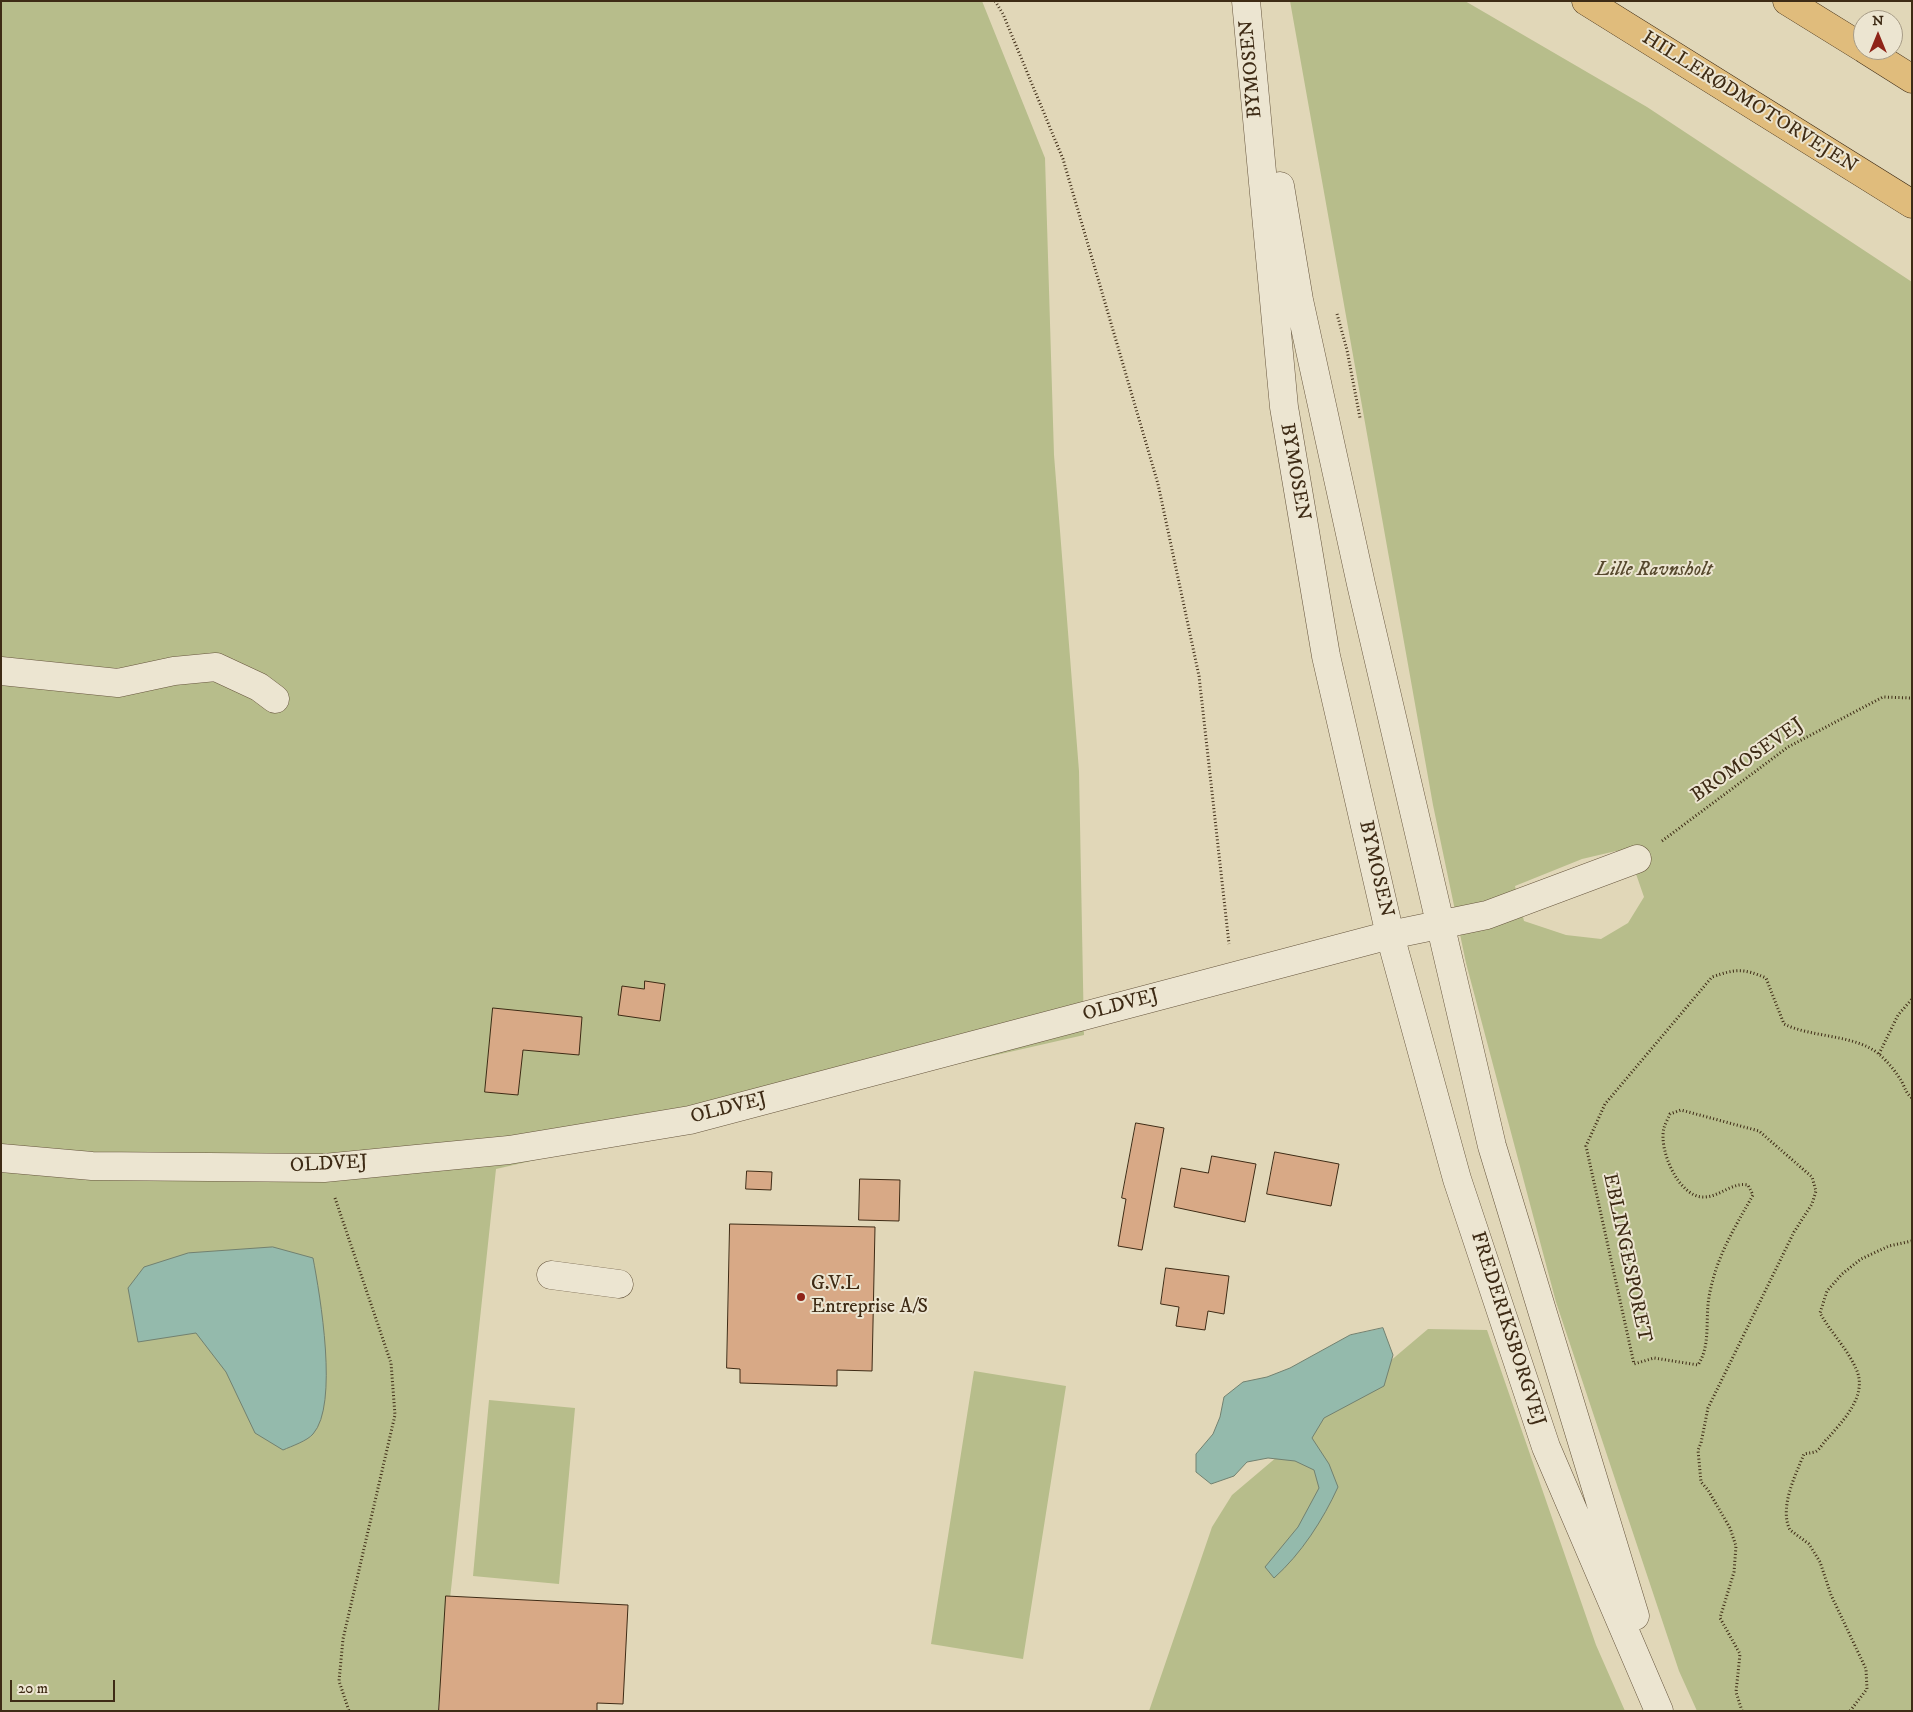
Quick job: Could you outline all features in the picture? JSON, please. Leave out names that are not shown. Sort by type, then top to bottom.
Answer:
[{"type":"highway","name":"HILLERØDMOTORVEJEN","points":[[1586,1],[1912,204]]},
{"type":"highway","points":[[1787,1],[1853,42]]},
{"type":"highway","points":[[1882,60],[1912,79]]},
{"type":"street","name":"BYMOSEN","points":[[1247,1],[1299,300],[1439,924]]},
{"type":"street","name":"BYMOSEN","points":[[1247,1],[1284,407],[1326,656],[1390,935]]},
{"type":"street","points":[[1,671],[118,683],[174,671],[216,667],[259,687],[275,699]]},
{"type":"street","name":"OLDVEJ","points":[[1,1158],[92,1166],[324,1168],[509,1150],[690,1120],[1390,935],[1487,915],[1638,859]]},
{"type":"street","name":"FREDERIKSBORGVEJ","points":[[1439,924],[1492,1146],[1664,1711]]},
{"type":"street","name":"FREDERIKSBORGVEJ","points":[[1390,935],[1457,1179],[1546,1447],[1659,1711]]},
{"type":"street","points":[[550,1275],[619,1284]]},
{"type":"path","points":[[995,1],[1003,14],[1063,159],[1158,484],[1198,676],[1232,977]]},
{"type":"path","name":"BROMOSEVEJ","points":[[1638,859],[1788,747],[1883,697],[1912,698]]},
{"type":"path","name":"EBLINGESPORET","points":[[1742,1711],[1736,1692],[1740,1654],[1720,1618],[1734,1572],[1736,1546],[1730,1528],[1708,1490],[1701,1482],[1698,1450],[1702,1443],[1708,1408],[1794,1232],[1812,1204],[1816,1191],[1812,1177],[1759,1131],[1681,1110],[1670,1114],[1663,1130],[1668,1162],[1682,1187],[1693,1196],[1705,1197],[1716,1195],[1738,1183],[1748,1185],[1753,1195],[1720,1253],[1709,1298],[1705,1354],[1698,1365],[1654,1358],[1634,1364],[1586,1146],[1605,1104],[1712,977],[1732,970],[1748,970],[1766,978],[1784,1024],[1808,1034],[1853,1042],[1879,1054],[1912,1098]]},
{"type":"path","points":[[1879,1054],[1898,1015],[1912,999]]},
{"type":"path","points":[[324,1168],[391,1363],[395,1415],[343,1639],[340,1681],[349,1711]]},
{"type":"path","points":[[1850,1711],[1863,1697],[1867,1689],[1866,1669],[1831,1595],[1818,1557],[1809,1544],[1790,1530],[1786,1510],[1792,1485],[1804,1454],[1816,1452],[1845,1419],[1858,1391],[1860,1380],[1857,1370],[1842,1343],[1820,1313],[1823,1298],[1842,1274],[1861,1259],[1888,1246],[1912,1241]]},
{"type":"green space","points":[[1,1],[982,1],[1045,158],[1054,455],[1079,771],[1084,1035],[496,1169],[438,1711],[1,1711]]},
{"type":"green space","name":"Lille Ravnsholt","points":[[1290,1],[1465,1],[1647,107],[1912,282],[1912,1711],[1697,1711],[1679,1671],[1556,1302],[1466,963],[1433,805]],"holes":[[[1616,851],[1635,871],[1644,897],[1628,923],[1601,939],[1566,935],[1524,921],[1515,886],[1582,859]]]},
{"type":"green space","points":[[1428,1329],[1487,1330],[1596,1645],[1625,1711],[1149,1711],[1212,1527],[1232,1495]]},
{"type":"green space","points":[[974,1371],[1066,1386],[1023,1659],[931,1644]]},
{"type":"green space","points":[[489,1400],[575,1408],[559,1584],[473,1576]]},
{"type":"shaded area","points":[[273,1247],[313,1258],[320,1297],[325,1349],[325,1399],[321,1420],[310,1437],[283,1450],[255,1433],[226,1372],[196,1333],[138,1342],[128,1288],[144,1267],[188,1253]]},
{"type":"shaded area","points":[[1383,1328],[1393,1355],[1384,1386],[1324,1418],[1312,1438],[1329,1464],[1338,1487],[1310,1536],[1284,1569],[1274,1578],[1265,1567],[1298,1527],[1319,1488],[1314,1470],[1295,1461],[1268,1458],[1247,1462],[1234,1476],[1211,1484],[1196,1472],[1196,1454],[1213,1434],[1220,1417],[1224,1397],[1243,1382],[1267,1377],[1290,1368],[1350,1335]]},
{"type":"building","points":[[645,981],[665,984],[660,1021],[618,1015],[622,986],[644,989]]},
{"type":"building","points":[[493,1008],[582,1017],[579,1055],[523,1050],[518,1095],[485,1092]]},
{"type":"building","points":[[1136,1123],[1164,1128],[1142,1250],[1118,1246],[1126,1199],[1122,1198]]},
{"type":"building","points":[[1275,1152],[1339,1164],[1331,1206],[1267,1194]]},
{"type":"building","points":[[1212,1156],[1256,1164],[1245,1222],[1174,1207],[1181,1168],[1208,1173]]},
{"type":"building","points":[[747,1171],[772,1172],[771,1190],[746,1189]]},
{"type":"building","points":[[860,1179],[900,1180],[899,1221],[859,1220]]},
{"type":"building","name":"G.V.L Entreprise A/S","points":[[730,1224],[875,1227],[872,1371],[837,1370],[837,1386],[740,1383],[740,1369],[727,1368]]},
{"type":"building","points":[[1166,1268],[1229,1276],[1224,1314],[1208,1311],[1205,1330],[1176,1326],[1179,1307],[1161,1304]]},
{"type":"building","points":[[446,1596],[628,1605],[623,1704],[597,1703],[597,1711],[439,1711]]},
{"type":"place","name":"G.V.L Entreprise A/S","points":[[801,1297]]}]
